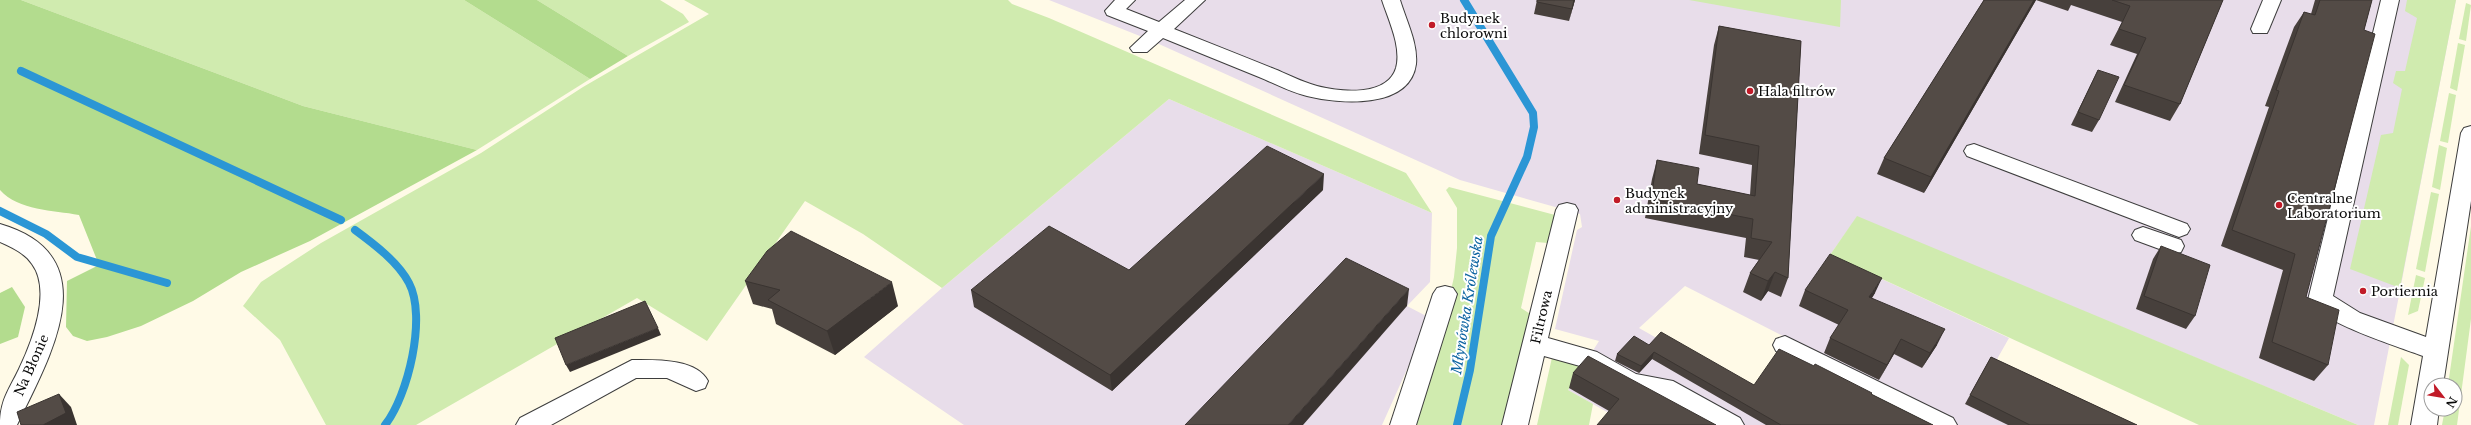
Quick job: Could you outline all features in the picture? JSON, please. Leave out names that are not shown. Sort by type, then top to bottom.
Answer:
[{"type":"street","points":[[1126,0],[1114,11],[1160,32],[1311,91],[1343,97],[1362,96],[1380,92],[1393,86],[1401,79],[1406,68],[1407,57],[1391,0]]},
{"type":"street","points":[[1140,48],[1196,0]]},
{"type":"street","points":[[2260,29],[2272,0]]},
{"type":"street","points":[[2390,0],[2346,200],[2320,300],[2352,319],[2436,345]]},
{"type":"street","points":[[2424,425],[2436,345],[2468,177],[2471,133]]},
{"type":"street","points":[[1974,151],[2176,238],[2142,235]]},
{"type":"street","name":"Filtrowa","points":[[1515,425],[1567,210]]},
{"type":"street","name":"Na Błonie","points":[[0,232],[26,245],[44,263],[53,286],[51,313],[43,342],[4,425]]},
{"type":"street","points":[[1403,425],[1445,294]]},
{"type":"street","points":[[1535,344],[1588,359],[1631,383],[1664,388],[1731,425]]},
{"type":"street","points":[[1785,345],[1944,425]]},
{"type":"street","points":[[529,425],[632,370],[670,369],[696,382]]},
{"type":"shaded area","points":[[1049,0],[2456,0],[2374,425],[2358,425],[1857,217],[1830,255],[2009,338],[1992,368],[2113,425],[1957,425],[1685,286],[1639,328],[1810,425],[1630,425],[1568,390],[1599,341],[1555,329],[1577,230],[1582,227],[1580,214],[1460,180],[1150,40]]},
{"type":"shaded area","points":[[1169,99],[1432,213],[1430,282],[1407,306],[1430,318],[1382,425],[964,425],[864,357],[942,288]]},
{"type":"green space","points":[[0,0],[21,0],[303,106],[477,150],[310,241],[241,272],[193,301],[141,326],[107,337],[87,341],[73,336],[66,327],[67,281],[99,265],[79,215],[26,206],[8,197],[0,190]]},
{"type":"green space","points":[[21,0],[464,0],[590,79],[477,150],[303,106]]},
{"type":"green space","points":[[464,0],[537,0],[628,56],[590,79]]},
{"type":"green space","points":[[537,0],[660,0],[683,14],[689,22],[628,56]]},
{"type":"green space","points":[[684,0],[1008,0],[1012,4],[1049,18],[1406,173],[1432,213],[1169,99],[942,288],[863,234],[805,201],[707,341],[637,298],[416,425],[326,425],[280,340],[243,306],[261,282],[321,243],[481,153],[583,87],[709,14]]},
{"type":"green space","points":[[1689,0],[1841,0],[1840,27]]},
{"type":"green space","points":[[2407,0],[2456,0],[2400,288],[2350,269],[2381,135],[2393,133],[2402,89],[2393,83],[2396,71],[2405,71],[2417,18],[2405,11]]},
{"type":"green space","points":[[2466,3],[2471,5],[2466,41],[2459,39]]},
{"type":"green space","points":[[2458,43],[2465,45],[2457,91],[2450,88]]},
{"type":"green space","points":[[2449,93],[2456,95],[2448,143],[2440,141]]},
{"type":"green space","points":[[2439,145],[2447,148],[2440,190],[2432,187]]},
{"type":"green space","points":[[1449,187],[1555,215],[1548,243],[1536,242],[1521,308],[1532,315],[1503,425],[1409,425],[1448,303],[1454,277],[1457,248],[1457,208],[1446,190]]},
{"type":"green space","points":[[2431,192],[2439,194],[2425,272],[2416,269]]},
{"type":"green space","points":[[1857,216],[2358,425],[2199,425],[1830,255]]},
{"type":"green space","points":[[2471,226],[2471,319],[2463,380],[2463,377],[2449,377]]},
{"type":"green space","points":[[2416,275],[2425,278],[2418,311],[2408,315]]},
{"type":"green space","points":[[12,287],[25,307],[18,337],[0,344],[0,293]]},
{"type":"green space","points":[[1553,353],[1584,363],[1576,380],[1568,390],[1593,404],[1589,425],[1537,425]]},
{"type":"green space","points":[[2401,357],[2409,365],[2398,425],[2388,425]]},
{"type":"green space","points":[[2444,417],[2458,417],[2457,425],[2442,425]]},
{"type":"building","points":[[1537,0],[1574,0],[1572,9],[1537,2]]},
{"type":"building","points":[[1984,0],[2034,0],[1931,177],[1884,158]]},
{"type":"building","points":[[2112,0],[2223,0],[2180,104],[2124,85],[2146,38],[2119,29],[2130,6]]},
{"type":"building","points":[[2320,0],[2372,0],[2364,30],[2375,34],[2306,297],[2339,310],[2328,365],[2272,342],[2295,254],[2232,230],[2279,91],[2276,90],[2304,12],[2315,15]]},
{"type":"building","points":[[1719,26],[1801,41],[1788,278],[1775,272],[1768,281],[1750,273],[1772,242],[1751,238],[1753,219],[1651,199],[1657,160],[1699,168],[1697,184],[1755,196],[1759,146],[1705,135]]},
{"type":"building","points":[[2098,70],[2119,77],[2099,120],[2078,112]]},
{"type":"building","points":[[1267,146],[1324,174],[1110,375],[971,290],[1049,226],[1129,270]]},
{"type":"building","points":[[791,231],[892,282],[827,331],[768,300],[780,290],[745,281],[767,251]]},
{"type":"building","points":[[2161,246],[2210,265],[2195,316],[2144,296]]},
{"type":"building","points":[[1830,254],[1882,278],[1869,297],[1945,329],[1930,353],[1901,339],[1887,365],[1830,338],[1848,310],[1805,290]]},
{"type":"building","points":[[1346,258],[1409,289],[1288,425],[1185,425]]},
{"type":"building","points":[[645,301],[658,328],[566,365],[555,338]]},
{"type":"building","points":[[1661,332],[1754,385],[1779,349],[1814,366],[1815,364],[1933,425],[1781,425],[1654,352],[1641,366],[1617,354],[1634,336],[1649,345]]},
{"type":"building","points":[[1588,356],[1716,425],[1597,425],[1619,399],[1573,373]]},
{"type":"building","points":[[1991,357],[2137,425],[2030,425],[1970,395]]},
{"type":"building","points":[[59,394],[66,413],[43,425],[21,425],[17,412]]},
{"type":"waterway","name":"Młynówka Królewska","points":[[1457,425],[1470,370],[1491,236],[1527,157],[1534,127],[1533,113],[1464,0]]},
{"type":"waterway","points":[[21,71],[341,220]]},
{"type":"waterway","points":[[0,211],[46,234],[77,257],[167,283]]},
{"type":"waterway","points":[[355,230],[378,247],[399,268],[409,283],[414,298],[416,315],[412,356],[401,395],[385,425]]},
{"type":"place","name":"Budynek chlorowni","points":[[1432,25]]},
{"type":"place","name":"Hala filtrów","points":[[1750,91]]},
{"type":"place","name":"Budynek administracyjny","points":[[1617,200]]},
{"type":"place","name":"Centralne Laboratorium","points":[[2279,205]]},
{"type":"place","name":"Portiernia","points":[[2363,291]]}]
